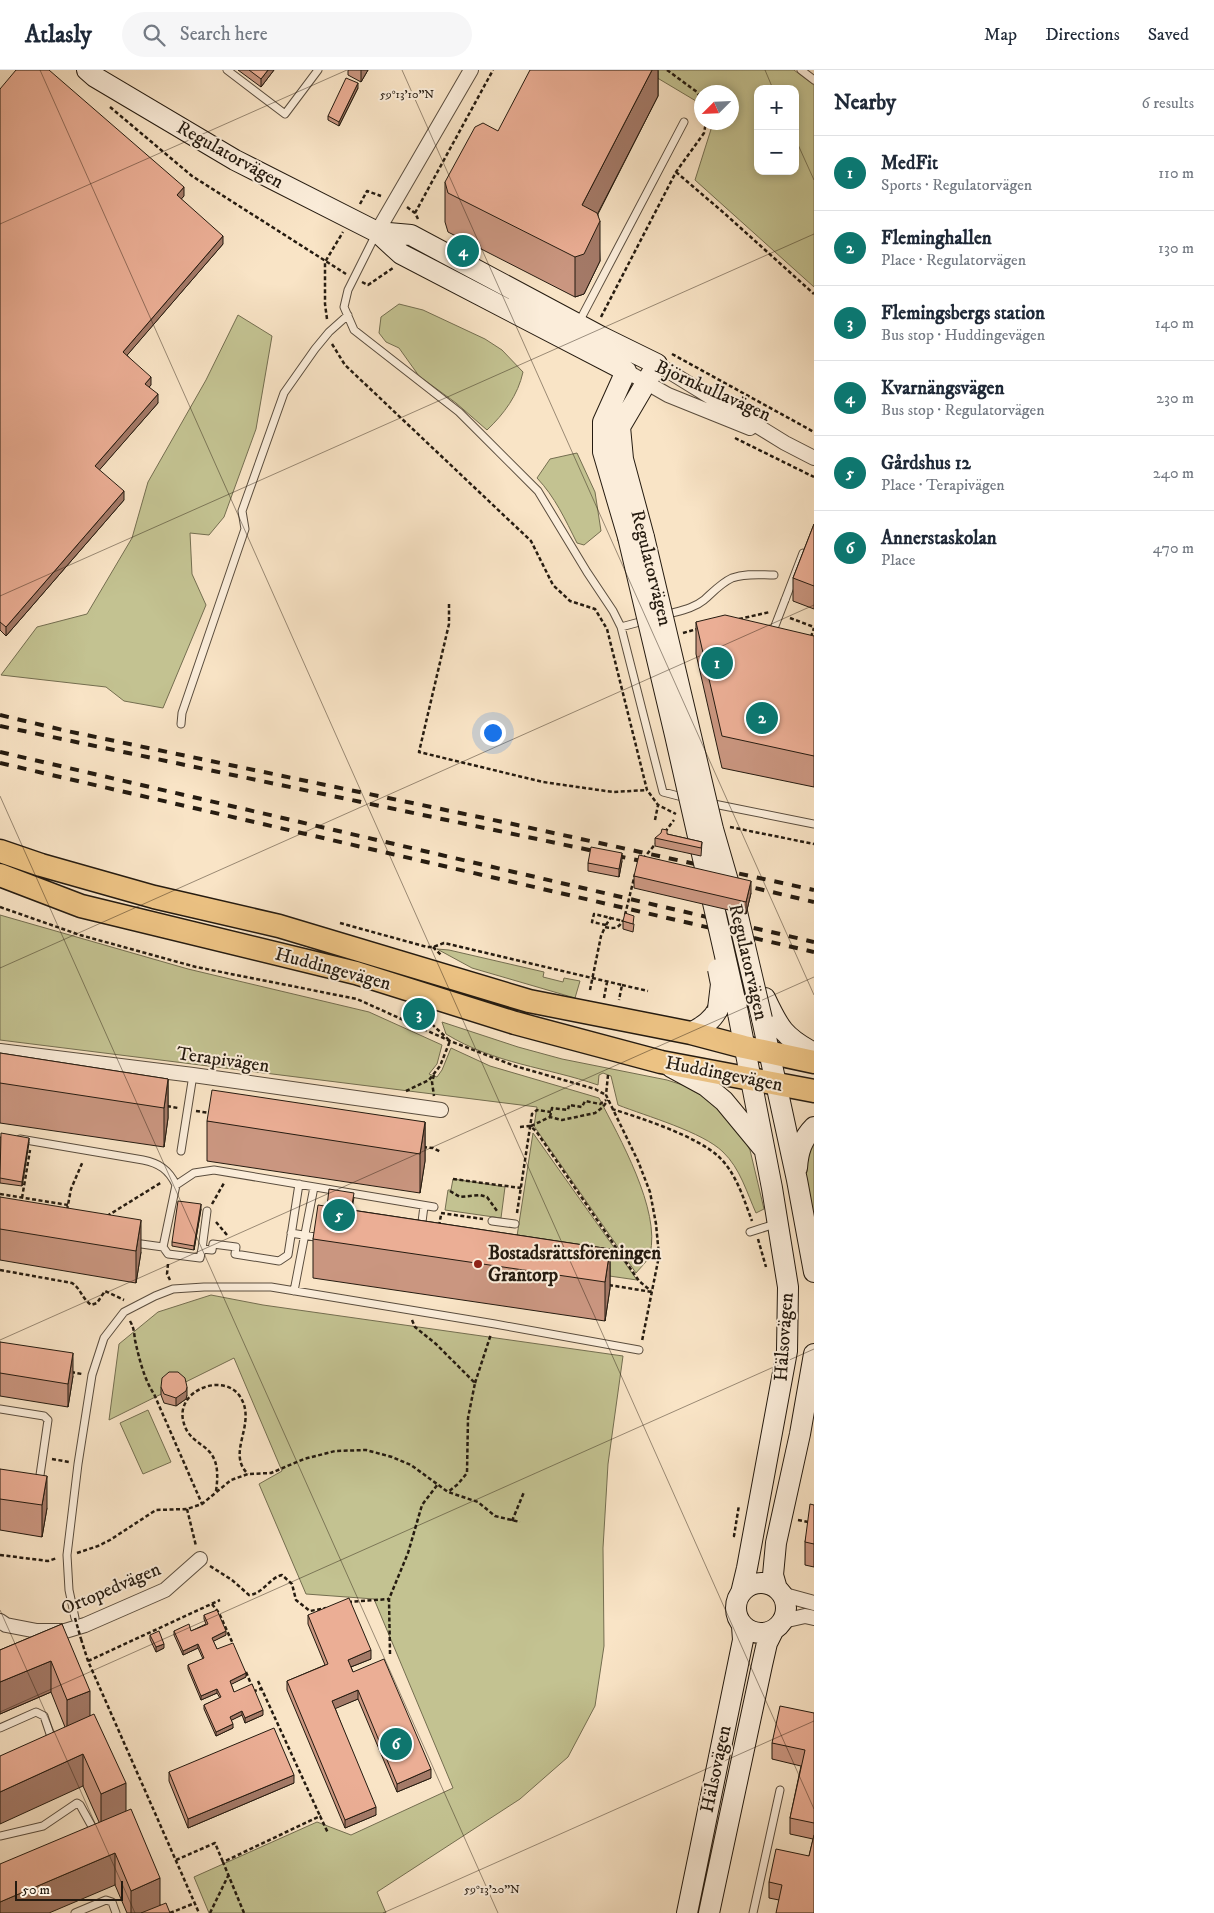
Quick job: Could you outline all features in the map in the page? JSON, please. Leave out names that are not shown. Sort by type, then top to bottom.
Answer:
[{"type":"main road","name":"Huddingevägen","points":[[0,851],[41,865],[154,897],[279,926],[529,1001],[691,1033],[769,1053],[814,1062]]},
{"type":"main road","name":"Huddingevägen","points":[[0,875],[82,906],[356,973],[515,1023],[661,1062],[814,1091]]},
{"type":"street","name":"Regulatorvägen","points":[[87,70],[95,77],[235,160],[377,232],[401,254],[626,371],[603,422],[603,452],[636,537],[713,829],[738,912],[749,962],[769,1020],[769,1053],[776,1084]]},
{"type":"street","points":[[377,232],[471,70]]},
{"type":"street","name":"Regulatorvägen","points":[[377,232],[411,236],[657,364],[620,427],[623,460],[675,736],[684,818],[738,1013],[751,1079]]},
{"type":"street","points":[[626,371],[636,353]]},
{"type":"street","name":"Björnkullavägen","points":[[657,364],[785,443],[814,458]]},
{"type":"street","name":"Björnkullavägen","points":[[626,371],[668,395],[785,443]]},
{"type":"street","points":[[684,818],[721,984],[718,1009],[714,1016],[708,1023],[691,1033]]},
{"type":"street","points":[[769,1020],[788,1037],[814,1053]]},
{"type":"street","name":"Terapivägen","points":[[0,1051],[193,1075],[441,1110]]},
{"type":"street","points":[[661,1062],[706,1086],[724,1101],[765,1151]]},
{"type":"street","name":"Hälsovägen","points":[[740,1593],[747,1568],[787,1350],[788,1287],[751,1079]]},
{"type":"street","name":"Hälsovägen","points":[[776,1084],[797,1180],[814,1272]]},
{"type":"street","points":[[797,1180],[800,1146],[814,1127]]},
{"type":"street","name":"Hälsovägen","points":[[779,1591],[773,1575],[776,1543],[800,1434],[814,1354]]},
{"type":"street","name":"Ortopedvägen","points":[[0,1622],[37,1631],[65,1631],[85,1625],[165,1590],[200,1560]]},
{"type":"street","points":[[814,1603],[779,1591],[768,1584],[758,1583],[749,1586],[740,1593],[735,1607],[736,1616],[742,1626],[754,1633],[766,1633],[778,1626],[805,1616],[814,1618]]},
{"type":"street","points":[[778,1626],[786,1609],[779,1591]]},
{"type":"street","name":"Hälsovägen","points":[[686,1913],[741,1647],[742,1626]]},
{"type":"street","name":"Hälsovägen","points":[[709,1913],[767,1643],[778,1626]]},
{"type":"lane","points":[[227,70],[285,114],[318,70]]},
{"type":"lane","points":[[801,70],[814,80]]},
{"type":"lane","points":[[578,324],[684,122]]},
{"type":"lane","points":[[377,232],[348,290],[344,307],[354,330],[459,412],[538,491],[613,611],[621,627],[663,792],[733,809],[814,824]]},
{"type":"lane","points":[[181,724],[182,713],[244,529],[242,511],[284,393],[329,332],[348,315]]},
{"type":"lane","points":[[773,630],[808,542]]},
{"type":"lane","points":[[621,627],[693,607],[704,601],[730,579],[745,575],[774,575]]},
{"type":"lane","points":[[181,1151],[193,1075]]},
{"type":"lane","points":[[16,1138],[154,1162],[164,1168],[174,1181],[163,1247],[168,1254],[200,1258],[207,1211]]},
{"type":"lane","points":[[174,1181],[194,1173],[214,1170],[434,1208]]},
{"type":"lane","points":[[288,1255],[299,1184]]},
{"type":"lane","points":[[294,1291],[314,1187]]},
{"type":"lane","points":[[421,1234],[424,1206]]},
{"type":"lane","points":[[492,1221],[515,1224]]},
{"type":"lane","points":[[750,1232],[778,1223]]},
{"type":"lane","points":[[291,1233],[331,1239]]},
{"type":"lane","points":[[130,1242],[163,1247]]},
{"type":"lane","points":[[202,1249],[212,1250],[213,1244],[236,1247],[235,1254],[279,1261],[288,1255],[301,1257]]},
{"type":"lane","points":[[75,1618],[69,1590],[68,1554],[78,1464],[92,1375],[104,1338],[124,1312],[173,1289],[270,1287],[639,1350]]},
{"type":"lane","points":[[0,1409],[44,1416],[48,1420],[38,1487]]},
{"type":"lane","points":[[0,1728],[36,1712],[44,1716],[56,1754]]},
{"type":"lane","points":[[753,1913],[780,1790]]},
{"type":"lane","points":[[0,1836],[43,1826],[78,1804],[100,1842]]},
{"type":"lane","points":[[75,1913],[106,1900],[112,1902],[116,1913]]},
{"type":"path","points":[[419,221],[415,213],[493,70]]},
{"type":"path","points":[[667,70],[694,90]]},
{"type":"path","points":[[104,102],[192,176],[325,262],[325,304],[329,332],[333,348],[345,365],[531,541],[553,585],[570,601],[594,609],[607,629],[647,790],[658,805],[684,818],[664,833]]},
{"type":"path","points":[[601,317],[676,172],[705,130]]},
{"type":"path","points":[[676,172],[814,294]]},
{"type":"path","points":[[361,202],[367,191],[384,196]]},
{"type":"path","points":[[368,285],[392,270]]},
{"type":"path","points":[[688,363],[814,432]]},
{"type":"path","points":[[734,438],[814,477]]},
{"type":"path","points":[[448,604],[448,624],[419,752],[543,782],[613,792],[647,790]]},
{"type":"path","points":[[734,620],[771,611]]},
{"type":"path","points":[[788,618],[814,627],[808,643]]},
{"type":"path","points":[[607,629],[621,627]]},
{"type":"path","points":[[680,633],[698,629]]},
{"type":"path","points":[[655,820],[658,805]]},
{"type":"path","points":[[722,825],[814,844]]},
{"type":"path","points":[[590,990],[601,936],[605,927],[615,928],[622,925],[638,866],[660,839]]},
{"type":"path","points":[[0,907],[80,935],[196,967],[357,999],[450,1041],[515,1066],[571,1082],[606,1095]]},
{"type":"path","points":[[611,917],[606,925],[592,922],[594,914],[623,920]]},
{"type":"path","points":[[340,924],[427,947],[444,943],[648,991]]},
{"type":"path","points":[[425,952],[427,947]]},
{"type":"path","points":[[604,999],[607,982]]},
{"type":"path","points":[[618,1004],[622,985]]},
{"type":"path","points":[[422,1015],[450,1041]]},
{"type":"path","points":[[384,1101],[429,1080],[440,1066],[450,1041]]},
{"type":"path","points":[[435,1073],[432,1082],[433,1092],[441,1110]]},
{"type":"path","points":[[608,1075],[606,1095],[638,1161],[650,1192],[656,1224],[659,1256],[639,1350]]},
{"type":"path","points":[[550,1117],[552,1108],[568,1110],[569,1105],[582,1107],[585,1101],[600,1104],[608,1100]]},
{"type":"path","points":[[520,1127],[530,1126],[550,1117],[562,1120],[595,1113],[604,1107],[608,1100]]},
{"type":"path","points":[[158,1105],[216,1114]]},
{"type":"path","points":[[612,1108],[642,1118],[701,1144],[719,1156],[731,1172],[751,1219]]},
{"type":"path","points":[[515,1224],[532,1114],[537,1110],[551,1112]]},
{"type":"path","points":[[530,1126],[542,1139],[639,1281],[652,1292]]},
{"type":"path","points":[[22,1198],[31,1141]]},
{"type":"path","points":[[423,1146],[441,1152]]},
{"type":"path","points":[[66,1214],[71,1188],[87,1150]]},
{"type":"path","points":[[230,1173],[207,1211],[236,1247]]},
{"type":"path","points":[[453,1179],[521,1188]]},
{"type":"path","points":[[105,1218],[159,1183],[174,1181]]},
{"type":"path","points":[[450,1191],[460,1198],[480,1195],[487,1197],[507,1223]]},
{"type":"path","points":[[0,1194],[68,1205]]},
{"type":"path","points":[[438,1230],[441,1213],[492,1221]]},
{"type":"path","points":[[758,1239],[766,1267],[774,1267]]},
{"type":"path","points":[[167,1274],[168,1260]]},
{"type":"path","points":[[0,1270],[72,1282],[79,1288],[82,1298],[91,1305],[97,1303],[105,1291],[137,1306]]},
{"type":"path","points":[[604,1284],[652,1292]]},
{"type":"path","points":[[407,1309],[415,1327],[436,1344],[476,1383]]},
{"type":"path","points":[[448,1492],[467,1473],[468,1418],[476,1383],[495,1324]]},
{"type":"path","points":[[134,1327],[135,1340],[146,1382],[154,1394],[202,1504]]},
{"type":"path","points":[[64,1371],[92,1375]]},
{"type":"path","points":[[216,1492],[218,1470],[214,1457],[208,1449],[189,1434],[183,1421],[185,1406],[196,1390],[209,1386],[220,1386],[230,1388],[240,1397],[247,1418],[241,1436],[240,1453],[242,1465],[248,1474]]},
{"type":"path","points":[[83,1552],[110,1540],[156,1510],[187,1509],[202,1504],[231,1480],[248,1474],[271,1472],[304,1458],[335,1451],[366,1450],[411,1464],[448,1492],[478,1502],[495,1516],[520,1522]]},
{"type":"path","points":[[42,1457],[78,1464]]},
{"type":"path","points":[[390,1654],[389,1599],[408,1553],[422,1505],[438,1484]]},
{"type":"path","points":[[512,1521],[524,1492]]},
{"type":"path","points":[[734,1536],[739,1505]]},
{"type":"path","points":[[187,1509],[200,1560],[232,1580],[249,1595],[264,1588],[274,1577],[282,1575],[292,1584],[296,1600],[310,1611],[327,1608]]},
{"type":"path","points":[[792,1520],[814,1523]]},
{"type":"path","points":[[0,1555],[48,1561],[68,1554]]},
{"type":"path","points":[[341,1604],[354,1601],[389,1599]]},
{"type":"path","points":[[88,1661],[220,1600]]},
{"type":"path","points":[[212,1604],[219,1613],[234,1648]]},
{"type":"path","points":[[75,1618],[88,1661],[199,1913]]},
{"type":"path","points":[[242,1665],[254,1691],[261,1689]]},
{"type":"path","points":[[258,1682],[328,1833]]},
{"type":"path","points":[[223,1862],[320,1816]]},
{"type":"path","points":[[176,1860],[214,1843],[244,1913]]},
{"type":"path","points":[[210,1913],[229,1876]]},
{"type":"path","points":[[170,1913],[195,1902]]},
{"type":"shaded area","points":[[644,70],[794,70],[814,85],[814,287],[695,180],[711,130],[739,130],[739,85],[694,85],[694,100]]},
{"type":"shaded area","points":[[399,304],[423,310],[485,339],[502,350],[523,372],[518,389],[509,404],[487,430],[456,403],[419,376],[399,348],[386,342],[379,333],[381,317]]},
{"type":"shaded area","points":[[238,315],[272,336],[256,429],[224,517],[209,535],[190,533],[192,574],[206,605],[163,708],[124,701],[106,687],[1,675],[37,627],[87,614],[132,538],[148,482],[206,380]]},
{"type":"shaded area","points":[[577,453],[595,492],[601,531],[584,545],[577,543],[564,517],[537,478],[550,459]]},
{"type":"shaded area","points":[[0,915],[188,969],[369,1012],[442,1045],[437,1064],[429,1074],[437,1077],[451,1048],[490,1066],[599,1098],[627,1153],[644,1196],[652,1236],[649,1257],[636,1273],[534,1126],[537,1107],[0,1040]]},
{"type":"shaded area","points":[[437,949],[449,950],[544,972],[543,977],[563,982],[564,978],[580,981],[575,998],[472,968]]},
{"type":"shaded area","points":[[442,1022],[562,1059],[667,1080],[689,1087],[706,1096],[738,1128],[750,1150],[764,1209],[756,1213],[734,1165],[714,1145],[688,1131],[618,1105],[611,1076],[603,1073],[599,1075],[598,1085],[502,1059],[464,1044],[446,1034]]},
{"type":"shaded area","points":[[814,1132],[814,1239],[802,1173]]},
{"type":"shaded area","points":[[533,1133],[637,1280],[513,1262]]},
{"type":"shaded area","points":[[453,1179],[505,1187],[501,1218],[445,1210],[448,1190],[451,1190]]},
{"type":"shaded area","points":[[211,1295],[263,1305],[623,1356],[608,1464],[603,1548],[604,1646],[595,1706],[568,1757],[520,1799],[377,1892],[386,1913],[209,1913],[194,1877],[317,1822],[351,1835],[453,1788],[374,1599],[306,1594],[259,1484],[282,1471],[234,1358],[109,1420],[119,1344],[158,1312]]},
{"type":"shaded area","points":[[148,1410],[171,1462],[143,1474],[120,1423]]},
{"type":"building","points":[[16,70],[49,70],[184,187],[177,195],[223,236],[123,352],[151,377],[145,384],[158,394],[95,466],[124,491],[6,627],[0,622],[0,89]]},
{"type":"building","points":[[249,70],[268,70],[261,79]]},
{"type":"building","points":[[530,70],[652,70],[582,205],[597,213],[600,221],[584,254],[575,257],[448,193],[445,182],[475,127],[483,123],[498,131]]},
{"type":"building","points":[[346,78],[358,83],[339,122],[328,116]]},
{"type":"building","points":[[814,524],[814,586],[793,578]]},
{"type":"building","points":[[725,615],[814,636],[814,756],[722,736],[696,622]]},
{"type":"building","points":[[662,829],[667,830],[667,834],[702,842],[701,848],[655,838],[661,833]]},
{"type":"building","points":[[591,847],[622,853],[619,869],[588,863]]},
{"type":"building","points":[[639,855],[751,881],[746,902],[634,876]]},
{"type":"building","points":[[625,913],[634,916],[633,924],[623,921]]},
{"type":"building","points":[[0,1053],[168,1079],[164,1108],[0,1083]]},
{"type":"building","points":[[212,1090],[425,1122],[420,1154],[207,1121]]},
{"type":"building","points":[[1,1133],[29,1138],[22,1182],[0,1178]]},
{"type":"building","points":[[329,1189],[354,1193],[351,1210],[327,1207]]},
{"type":"building","points":[[0,1197],[141,1220],[136,1251],[0,1229]]},
{"type":"building","points":[[178,1201],[201,1204],[194,1246],[172,1242]]},
{"type":"building","points":[[318,1205],[610,1249],[605,1282],[313,1239]]},
{"type":"building","points":[[0,1342],[73,1353],[68,1384],[0,1373]]},
{"type":"building","points":[[169,1372],[178,1372],[185,1378],[186,1391],[176,1398],[164,1394],[161,1387],[162,1378]]},
{"type":"building","points":[[0,1469],[47,1476],[42,1505],[0,1499]]},
{"type":"building","points":[[810,1504],[814,1505],[814,1544],[805,1542]]},
{"type":"building","points":[[349,1598],[371,1650],[348,1660],[353,1672],[384,1659],[431,1769],[397,1784],[358,1690],[332,1701],[376,1807],[345,1820],[287,1681],[328,1664],[308,1615]]},
{"type":"building","points":[[217,1610],[226,1631],[212,1638],[217,1649],[233,1643],[246,1673],[230,1681],[234,1692],[252,1684],[263,1710],[245,1718],[242,1711],[230,1717],[233,1724],[216,1732],[204,1705],[221,1697],[217,1689],[201,1696],[188,1665],[204,1658],[198,1644],[183,1651],[174,1631],[189,1624],[191,1631],[208,1624],[204,1615]]},
{"type":"building","points":[[62,1624],[90,1691],[67,1700],[51,1661],[0,1682],[0,1650]]},
{"type":"building","points":[[159,1631],[164,1644],[156,1647],[150,1635]]},
{"type":"building","points":[[780,1706],[814,1713],[814,1823],[790,1818],[805,1750],[772,1743]]},
{"type":"building","points":[[94,1714],[126,1783],[101,1794],[83,1754],[0,1792],[0,1756]]},
{"type":"building","points":[[274,1728],[294,1775],[188,1819],[169,1772]]},
{"type":"building","points":[[131,1809],[160,1878],[131,1891],[115,1853],[0,1902],[0,1864]]},
{"type":"building","points":[[814,1835],[814,1913],[776,1913],[782,1885],[769,1882],[776,1849],[809,1856]]},
{"type":"building","points":[[166,1903],[170,1913],[141,1913]]},
{"type":"railway","points":[[0,715],[67,731],[508,823],[814,890]]},
{"type":"railway","points":[[0,726],[651,863]]},
{"type":"railway","points":[[0,752],[814,942]]},
{"type":"railway","points":[[0,763],[814,952]]},
{"type":"railway","points":[[738,884],[814,902]]},
{"type":"place","name":"Kvarnängsvägen","points":[[463,251]]},
{"type":"place","name":"MedFit","points":[[717,663]]},
{"type":"place","name":"Fleminghallen","points":[[762,718]]},
{"type":"place","name":"Flemingsbergs station","points":[[419,1014]]},
{"type":"place","name":"Gårdshus 12","points":[[339,1215]]},
{"type":"place","name":"Bostadsrättsföreningen Grantorp","points":[[478,1264]]},
{"type":"place","name":"Annerstaskolan","points":[[396,1744]]}]
